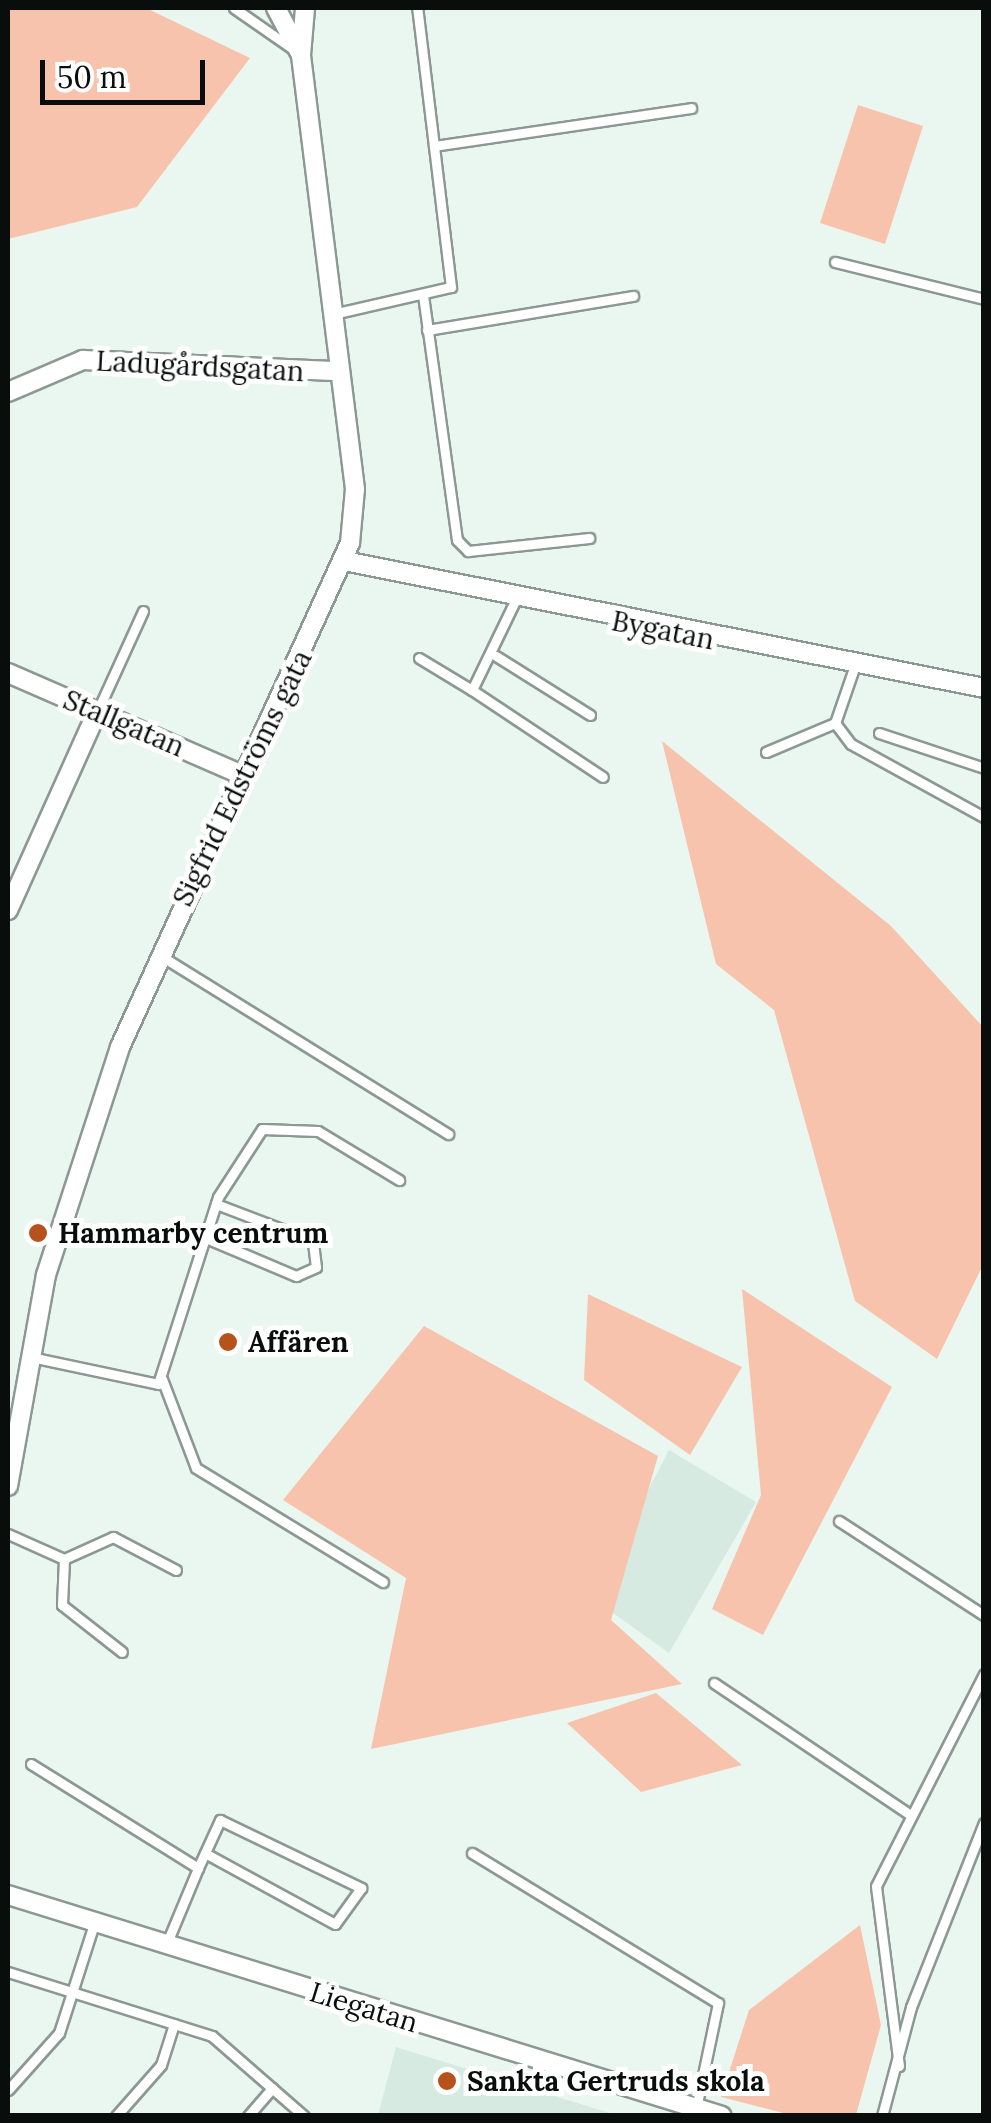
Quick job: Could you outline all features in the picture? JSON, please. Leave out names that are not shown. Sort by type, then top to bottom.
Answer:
[{"type":"street","name":"Sigfrid Edströms gata","points":[[276,8],[301,55]]},
{"type":"street","name":"Sigfrid Edströms gata","points":[[8,1486],[30,1356],[67,1202],[158,954],[344,561],[354,488],[301,55],[305,8]]},
{"type":"street","name":"Ladugårdsgatan","points":[[8,392],[83,360],[339,371]]},
{"type":"street","name":"Bygatan","points":[[344,561],[516,601],[984,688]]},
{"type":"street","name":"Stallgatan","points":[[8,672],[240,774]]},
{"type":"street","points":[[8,910],[97,712]]},
{"type":"street","name":"Liegatan","points":[[8,1895],[165,1948],[722,2116]]},
{"type":"lane","points":[[234,8],[301,55]]},
{"type":"lane","points":[[333,314],[452,287],[417,8]]},
{"type":"lane","points":[[434,146],[690,108]]},
{"type":"lane","points":[[834,262],[984,299]]},
{"type":"lane","points":[[423,294],[457,540],[468,552],[589,538]]},
{"type":"lane","points":[[427,330],[633,296]]},
{"type":"lane","points":[[472,690],[496,656],[516,601]]},
{"type":"lane","points":[[97,712],[143,611]]},
{"type":"lane","points":[[496,656],[590,716]]},
{"type":"lane","points":[[419,658],[603,777]]},
{"type":"lane","points":[[836,723],[854,665]]},
{"type":"lane","points":[[766,752],[836,723]]},
{"type":"lane","points":[[836,723],[851,744],[984,816]]},
{"type":"lane","points":[[879,733],[984,768]]},
{"type":"lane","points":[[158,954],[448,1134]]},
{"type":"lane","points":[[383,1582],[196,1468],[162,1379],[216,1204],[250,1138],[278,1126],[318,1132],[399,1180]]},
{"type":"lane","points":[[206,1238],[296,1276],[316,1267],[313,1242],[216,1204]]},
{"type":"lane","points":[[30,1356],[144,1387],[162,1379]]},
{"type":"lane","points":[[840,1521],[984,1614]]},
{"type":"lane","points":[[8,1534],[64,1558],[113,1537],[176,1570]]},
{"type":"lane","points":[[64,1558],[62,1605],[122,1652]]},
{"type":"lane","points":[[900,2066],[876,1886],[909,1814],[984,1674]]},
{"type":"lane","points":[[714,1684],[909,1814]]},
{"type":"lane","points":[[31,1764],[198,1868]]},
{"type":"lane","points":[[165,1948],[198,1868],[205,1852],[220,1820],[361,1888],[335,1924],[205,1852]]},
{"type":"lane","points":[[882,2116],[900,2066],[912,2007],[984,1823]]},
{"type":"lane","points":[[472,1854],[718,2003],[696,2108]]},
{"type":"lane","points":[[8,2090],[59,2033],[94,1924]]},
{"type":"lane","points":[[8,1972],[212,2036],[304,2116]]},
{"type":"lane","points":[[116,2116],[161,2065],[174,2024]]},
{"type":"lane","points":[[248,2116],[272,2088]]},
{"type":"shaded area","points":[[8,8],[146,8],[250,58],[137,207],[8,239]]},
{"type":"shaded area","points":[[858,105],[923,126],[885,244],[820,223]]},
{"type":"shaded area","points":[[662,741],[891,926],[983,1027],[983,1265],[937,1359],[855,1301],[774,1010],[716,964]]},
{"type":"shaded area","points":[[742,1289],[892,1387],[763,1635],[712,1609],[761,1495]]},
{"type":"shaded area","points":[[588,1294],[742,1367],[690,1455],[584,1380]]},
{"type":"shaded area","points":[[424,1326],[658,1456],[611,1620],[682,1684],[371,1749],[406,1578],[283,1500]]},
{"type":"shaded area","points":[[669,1450],[756,1502],[669,1653],[592,1598]]},
{"type":"shaded area","points":[[656,1693],[742,1765],[641,1792],[567,1723]]},
{"type":"shaded area","points":[[860,1925],[881,2025],[856,2115],[791,2115],[721,2097],[749,2010]]},
{"type":"shaded area","name":"Sankta Gertruds skola","points":[[396,2047],[616,2115],[378,2115]]},
{"type":"place","name":"Hammarby centrum","points":[[38,1233]]},
{"type":"place","name":"Affären","points":[[228,1342]]},
{"type":"place","name":"Sankta Gertruds skola","points":[[447,2081]]}]
